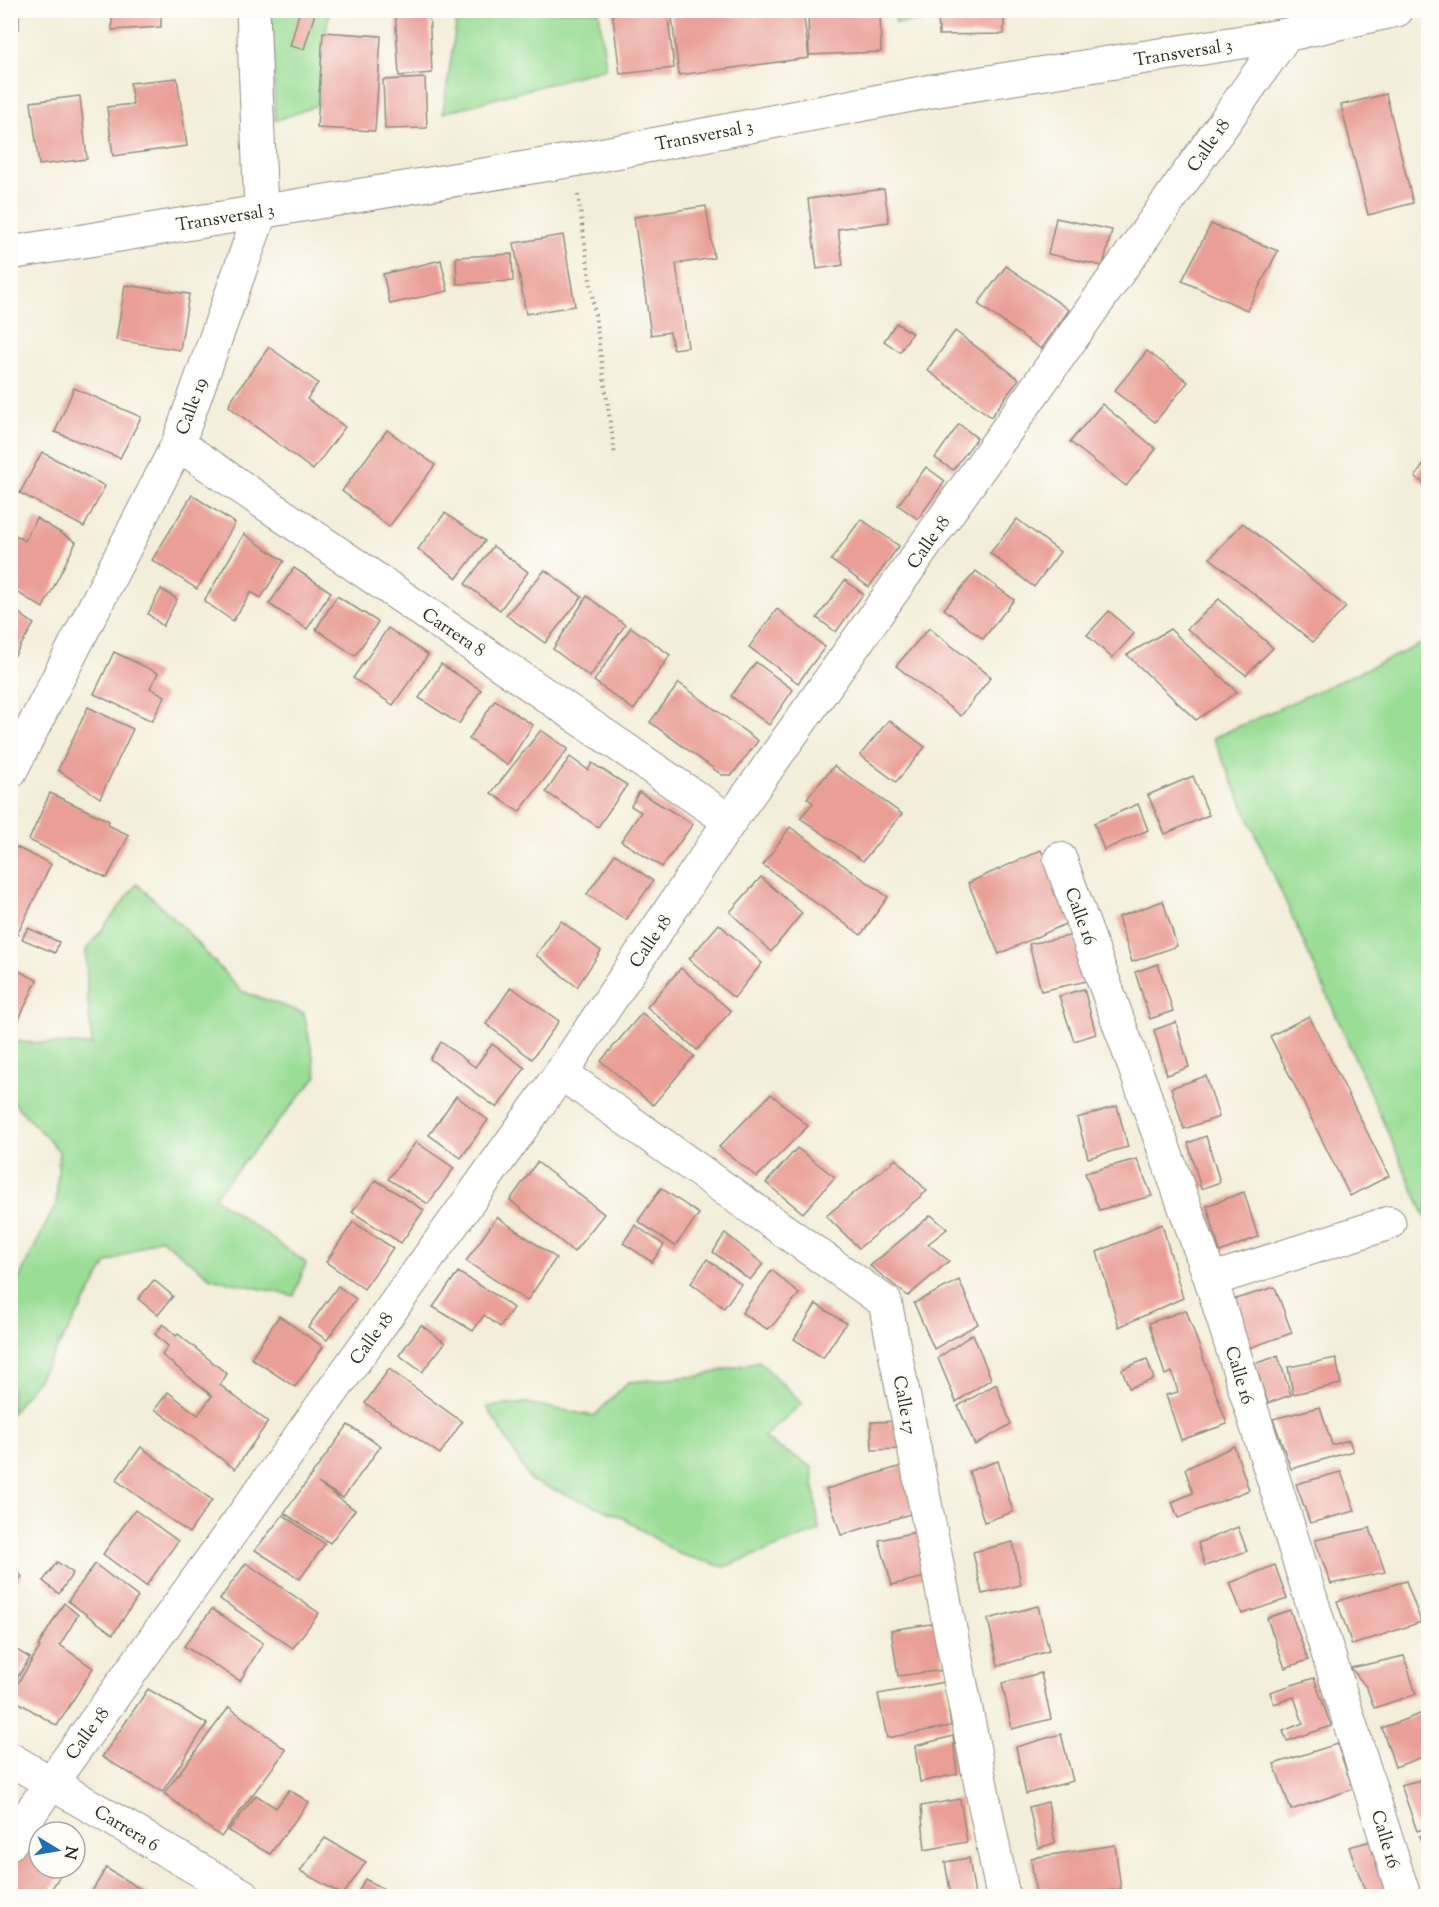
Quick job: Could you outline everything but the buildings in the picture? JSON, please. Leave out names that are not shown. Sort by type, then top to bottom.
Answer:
[{"type":"street","name":"Calle 19","points":[[10,772],[178,444],[261,211],[253,10]]},
{"type":"street","name":"Transversal 3","points":[[10,253],[574,160],[932,92],[1286,35],[1396,10]]},
{"type":"street","name":"Calle 18","points":[[10,1843],[51,1782],[561,1073],[730,821],[1286,35]]},
{"type":"street","name":"Carrera 8","points":[[178,444],[730,821]]},
{"type":"street","name":"Calle 16","points":[[1060,859],[1211,1280],[1404,1896]]},
{"type":"street","name":"Calle 17","points":[[561,1073],[885,1302],[1003,1896]]},
{"type":"street","points":[[1211,1280],[1389,1223]]},
{"type":"street","name":"Carrera 6","points":[[10,1759],[244,1896]]},
{"type":"path","points":[[578,193],[615,456]]},
{"type":"green space","points":[[271,11],[329,11],[318,105],[275,121]]},
{"type":"green space","points":[[458,11],[599,11],[606,68],[443,113]]},
{"type":"green space","points":[[894,11],[942,11],[942,20],[896,23]]},
{"type":"green space","points":[[1428,641],[1428,1223],[1213,738]]},
{"type":"green space","points":[[137,884],[182,926],[241,991],[304,1013],[317,1076],[214,1197],[306,1263],[294,1296],[211,1278],[160,1238],[107,1263],[37,1380],[11,1414],[11,1289],[15,1286],[56,1204],[59,1151],[11,1100],[11,1037],[21,1042],[92,1045],[86,950]]},
{"type":"green space","points":[[759,1361],[802,1403],[763,1438],[812,1467],[819,1531],[724,1567],[679,1554],[620,1516],[531,1481],[487,1407],[526,1403],[594,1416],[628,1382],[700,1376]]}]
